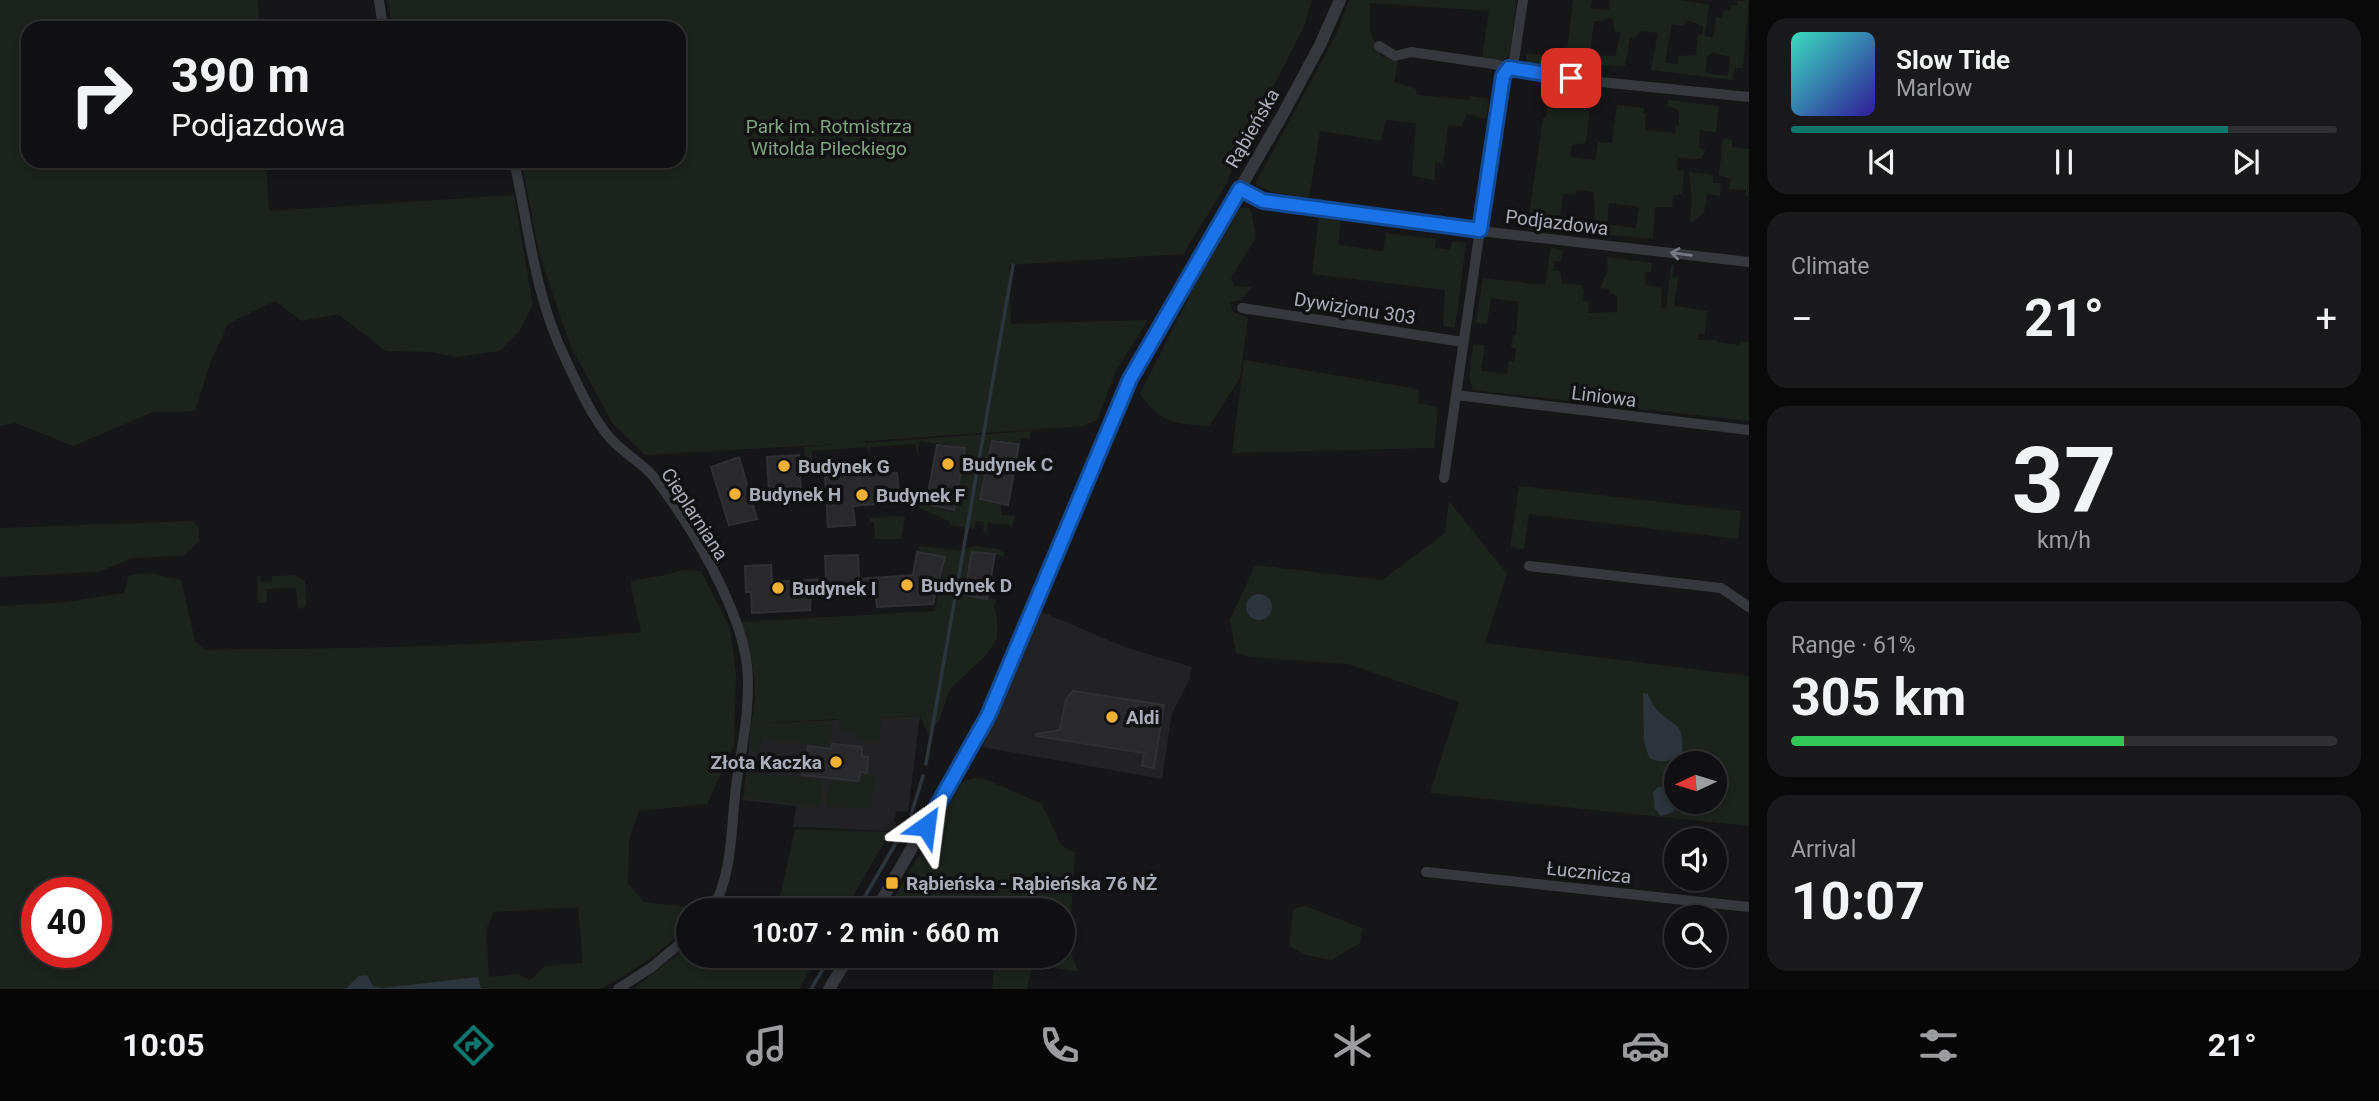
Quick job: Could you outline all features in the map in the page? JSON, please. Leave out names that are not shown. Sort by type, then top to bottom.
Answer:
[{"type":"street","points":[[379,0],[382,21]]},
{"type":"street","name":"Rąbieńska","points":[[883,898],[988,716],[1125,390],[1310,65],[1340,0]]},
{"type":"street","points":[[1444,478],[1501,84],[1516,53],[1523,0]]},
{"type":"street","points":[[1379,46],[1395,56],[1411,52],[1561,78],[1749,97]]},
{"type":"street","name":"Cieplarniana","points":[[515,168],[534,265],[565,359],[604,430],[620,449],[656,480],[685,524],[730,606],[743,640],[747,666],[747,711],[724,875],[716,898]]},
{"type":"street","name":"Podjazdowa","points":[[1240,189],[1263,201],[1749,262]]},
{"type":"street","name":"Dywizjonu 303","points":[[1242,308],[1463,342]]},
{"type":"street","name":"Liniowa","points":[[1456,395],[1749,430]]},
{"type":"street","points":[[1529,566],[1721,588],[1749,607]]},
{"type":"street","name":"Łucznicza","points":[[1426,872],[1749,907]]},
{"type":"street","points":[[618,989],[652,967],[676,947]]},
{"type":"street","points":[[829,989],[842,968]]},
{"type":"shaded area","points":[[1259,594],[1268,598],[1272,607],[1268,616],[1259,620],[1250,616],[1246,607],[1250,598]]},
{"type":"shaded area","points":[[1042,612],[1125,647],[1192,667],[1189,681],[1172,713],[1162,779],[982,747]]},
{"type":"shaded area","points":[[1643,693],[1648,694],[1656,708],[1680,730],[1682,751],[1664,751],[1664,761],[1658,761],[1649,758],[1644,740]]},
{"type":"shaded area","points":[[920,716],[908,812],[896,811],[894,822],[898,823],[893,831],[793,827],[796,806],[743,800],[751,724]]},
{"type":"shaded area","points":[[1664,786],[1664,814],[1667,814],[1661,816],[1655,809],[1653,793],[1658,787]]},
{"type":"shaded area","points":[[367,975],[373,986],[382,988],[478,977],[481,989],[345,989],[359,976]]},
{"type":"green space","points":[[0,0],[258,0],[259,21],[21,21],[21,168],[266,168],[269,211],[514,195],[533,305],[519,332],[500,351],[456,357],[431,352],[386,351],[338,314],[302,321],[275,301],[228,324],[211,361],[195,411],[153,412],[73,446],[16,423],[0,426]]},
{"type":"green space","name":"Park im. Rotmistrza Witolda Pileckiego","points":[[388,0],[1312,0],[1304,27],[1234,163],[1226,185],[1183,254],[1009,265],[1011,324],[1148,320],[1116,371],[1097,420],[1083,426],[866,441],[863,439],[866,443],[1031,431],[1030,439],[1021,438],[1020,443],[991,440],[980,500],[1001,504],[1001,515],[1015,516],[1010,534],[1011,525],[988,523],[987,532],[983,531],[984,522],[976,521],[974,529],[951,525],[949,521],[919,508],[918,502],[954,513],[966,447],[919,441],[918,456],[915,444],[870,447],[868,456],[868,447],[812,451],[812,462],[806,475],[804,447],[838,444],[645,455],[613,424],[571,347],[540,257],[522,168],[686,168],[686,21],[391,21]]},
{"type":"green space","points":[[1349,0],[1515,0],[1510,53],[1505,59],[1498,61],[1482,58],[1489,11],[1370,3],[1370,31],[1381,56],[1398,62],[1394,82],[1416,89],[1417,95],[1489,99],[1486,119],[1467,114],[1461,126],[1448,125],[1443,164],[1435,162],[1435,180],[1412,176],[1416,123],[1386,120],[1381,141],[1320,131],[1309,198],[1272,192],[1255,184],[1336,35]]},
{"type":"green space","points":[[1573,0],[1592,0],[1591,9],[1609,10],[1610,0],[1681,0],[1709,5],[1705,36],[1713,38],[1716,17],[1722,18],[1723,10],[1731,11],[1731,5],[1738,5],[1738,1],[1749,0],[1743,68],[1734,68],[1733,80],[1651,70],[1658,33],[1641,31],[1636,37],[1630,38],[1625,66],[1589,65],[1595,55],[1615,56],[1621,33],[1614,31],[1613,18],[1594,22],[1590,52],[1583,72],[1528,64],[1525,53],[1566,58]],"holes":[[[1686,20],[1703,26],[1703,34],[1698,35],[1696,55],[1679,56],[1678,64],[1665,63],[1672,24],[1684,26]],[[1713,53],[1730,57],[1728,76],[1705,73],[1707,57]]]},
{"type":"green space","points":[[1549,87],[1592,92],[1586,143],[1572,145],[1570,157],[1595,160],[1598,142],[1612,143],[1617,105],[1644,108],[1645,130],[1675,133],[1676,125],[1679,126],[1679,110],[1667,106],[1668,100],[1719,106],[1716,132],[1700,130],[1699,148],[1706,150],[1701,159],[1678,158],[1677,170],[1684,171],[1682,194],[1673,195],[1672,207],[1655,207],[1653,239],[1591,233],[1595,212],[1593,192],[1577,190],[1576,195],[1563,194],[1558,232],[1527,229],[1543,118],[1546,118]],"holes":[[[1609,203],[1639,207],[1636,228],[1607,224]]]},
{"type":"green space","points":[[1723,138],[1732,140],[1732,147],[1749,149],[1749,196],[1746,196],[1746,190],[1728,189],[1731,179],[1719,175]]},
{"type":"green space","points":[[1689,172],[1713,175],[1713,183],[1721,183],[1720,196],[1707,194],[1704,213],[1690,224],[1692,198]]},
{"type":"green space","points":[[1241,208],[1249,208],[1252,214],[1256,238],[1231,277],[1234,286],[1252,287],[1240,300],[1230,302],[1233,312],[1248,318],[1240,378],[1209,426],[1178,423],[1155,411],[1140,394],[1201,273]]},
{"type":"green space","points":[[1319,217],[1341,221],[1338,245],[1383,251],[1386,233],[1436,239],[1435,248],[1449,250],[1453,241],[1466,243],[1455,328],[1443,326],[1445,290],[1312,274]]},
{"type":"green space","points":[[1551,247],[1562,251],[1561,262],[1554,261],[1553,270],[1560,271],[1562,284],[1581,285],[1584,291],[1583,301],[1589,302],[1588,313],[1617,312],[1617,295],[1610,293],[1609,289],[1600,288],[1608,270],[1607,257],[1652,263],[1651,272],[1646,272],[1645,285],[1662,288],[1661,308],[1666,309],[1671,265],[1674,265],[1672,277],[1678,278],[1674,306],[1707,311],[1705,334],[1699,334],[1698,340],[1717,340],[1739,345],[1740,341],[1749,342],[1749,421],[1473,390],[1469,378],[1473,344],[1485,345],[1481,371],[1507,374],[1509,361],[1514,362],[1516,349],[1511,347],[1513,335],[1516,335],[1519,302],[1491,298],[1487,324],[1476,323],[1483,278],[1545,285]]},
{"type":"green space","points":[[1244,360],[1419,389],[1418,403],[1438,407],[1434,448],[1232,453]]},
{"type":"green space","points":[[1519,486],[1741,511],[1738,539],[1529,514],[1524,549],[1510,547]]},
{"type":"green space","points":[[1449,501],[1507,574],[1485,643],[1749,676],[1749,826],[1430,793],[1459,702],[1348,664],[1250,657],[1236,653],[1230,620],[1255,565],[1382,580],[1445,533]]},
{"type":"green space","points":[[905,517],[901,539],[875,539],[874,522],[870,522],[870,518]]},
{"type":"green space","points":[[193,521],[199,529],[199,541],[183,556],[132,558],[98,572],[0,577],[0,528]]},
{"type":"green space","points":[[919,546],[962,551],[974,546],[998,549],[1004,553],[1004,556],[972,551],[963,595],[996,599],[994,608],[997,638],[987,654],[950,689],[939,721],[928,734],[920,716],[882,717],[879,742],[857,739],[858,735],[849,730],[838,731],[840,726],[837,719],[751,724],[755,684],[742,622],[935,611],[946,557],[918,551]]},
{"type":"green space","points":[[680,570],[701,571],[730,628],[736,673],[734,745],[707,804],[639,811],[629,840],[628,884],[644,902],[676,906],[676,937],[621,978],[601,989],[0,989],[0,606],[67,602],[124,593],[129,575],[150,573],[181,580],[195,641],[205,650],[478,644],[641,632],[630,581]],"holes":[[[578,907],[583,963],[545,966],[530,980],[517,974],[489,977],[486,930],[494,912]]]},
{"type":"green space","points":[[295,575],[305,581],[306,604],[303,608],[298,609],[296,588],[267,589],[267,603],[258,603],[257,576],[260,576],[261,582],[272,581],[272,576]]},
{"type":"green space","points":[[832,721],[830,747],[762,738],[760,752],[752,751],[750,747],[752,725]]},
{"type":"green space","points":[[747,773],[823,779],[820,806],[744,798]]},
{"type":"green space","points":[[861,773],[875,774],[871,809],[826,806],[829,781],[860,783]]},
{"type":"green space","points":[[985,779],[1042,804],[1061,845],[1075,853],[1072,898],[894,898],[963,781]]},
{"type":"green space","points":[[795,829],[890,832],[852,898],[780,898]]},
{"type":"green space","points":[[1305,906],[1362,928],[1360,943],[1331,960],[1306,955],[1289,946],[1293,909]]},
{"type":"green space","points":[[676,955],[676,968],[811,968],[799,989],[633,989]]},
{"type":"green space","points":[[1075,963],[1078,971],[1053,968],[1075,968]]},
{"type":"green space","points":[[981,968],[1042,968],[1031,971],[1027,989],[992,989],[994,971]]},
{"type":"building","points":[[992,441],[1019,444],[1008,505],[980,499]]},
{"type":"building","name":"Budynek C","points":[[937,445],[965,448],[954,510],[926,504]]},
{"type":"building","name":"Budynek G","points":[[799,455],[801,489],[769,491],[767,457]]},
{"type":"building","name":"Budynek H","points":[[739,457],[757,519],[729,525],[711,467]]},
{"type":"building","name":"Budynek F","points":[[897,473],[900,502],[853,506],[855,525],[828,527],[825,477]]},
{"type":"building","points":[[917,552],[945,557],[933,604],[877,607],[875,588],[811,591],[810,610],[752,613],[751,592],[746,592],[745,566],[771,565],[772,582],[826,579],[825,556],[858,555],[859,579],[913,575]]},
{"type":"building","points":[[972,552],[995,554],[987,599],[964,595]]},
{"type":"building","name":"Aldi","points":[[1073,691],[1164,705],[1154,768],[1142,766],[1144,753],[1036,736],[1060,730],[1066,699]]},
{"type":"building","name":"Złota Kaczka","points":[[832,744],[862,747],[862,756],[868,757],[867,773],[860,772],[859,781],[802,775],[808,746],[831,749]]},
{"type":"waterway","points":[[926,764],[1013,265]]},
{"type":"waterway","points":[[911,815],[923,776]]},
{"type":"waterway","points":[[864,898],[907,824]]},
{"type":"waterway","points":[[811,989],[824,968]]},
{"type":"place","name":"Budynek C","points":[[948,464]]},
{"type":"place","name":"Budynek G","points":[[784,466]]},
{"type":"place","name":"Budynek H","points":[[735,494]]},
{"type":"place","name":"Budynek F","points":[[862,495]]},
{"type":"place","name":"Budynek D","points":[[907,585]]},
{"type":"place","name":"Budynek I","points":[[778,588]]},
{"type":"place","name":"Aldi","points":[[1112,717]]},
{"type":"place","name":"Złota Kaczka","points":[[836,762]]},
{"type":"place","name":"Rąbieńska - Rąbieńska 76 NŻ","points":[[892,883]]},
{"type":"route","points":[[926,826],[988,716],[1130,379],[1240,189],[1263,201],[1480,230],[1503,76],[1509,68],[1571,78]]}]
